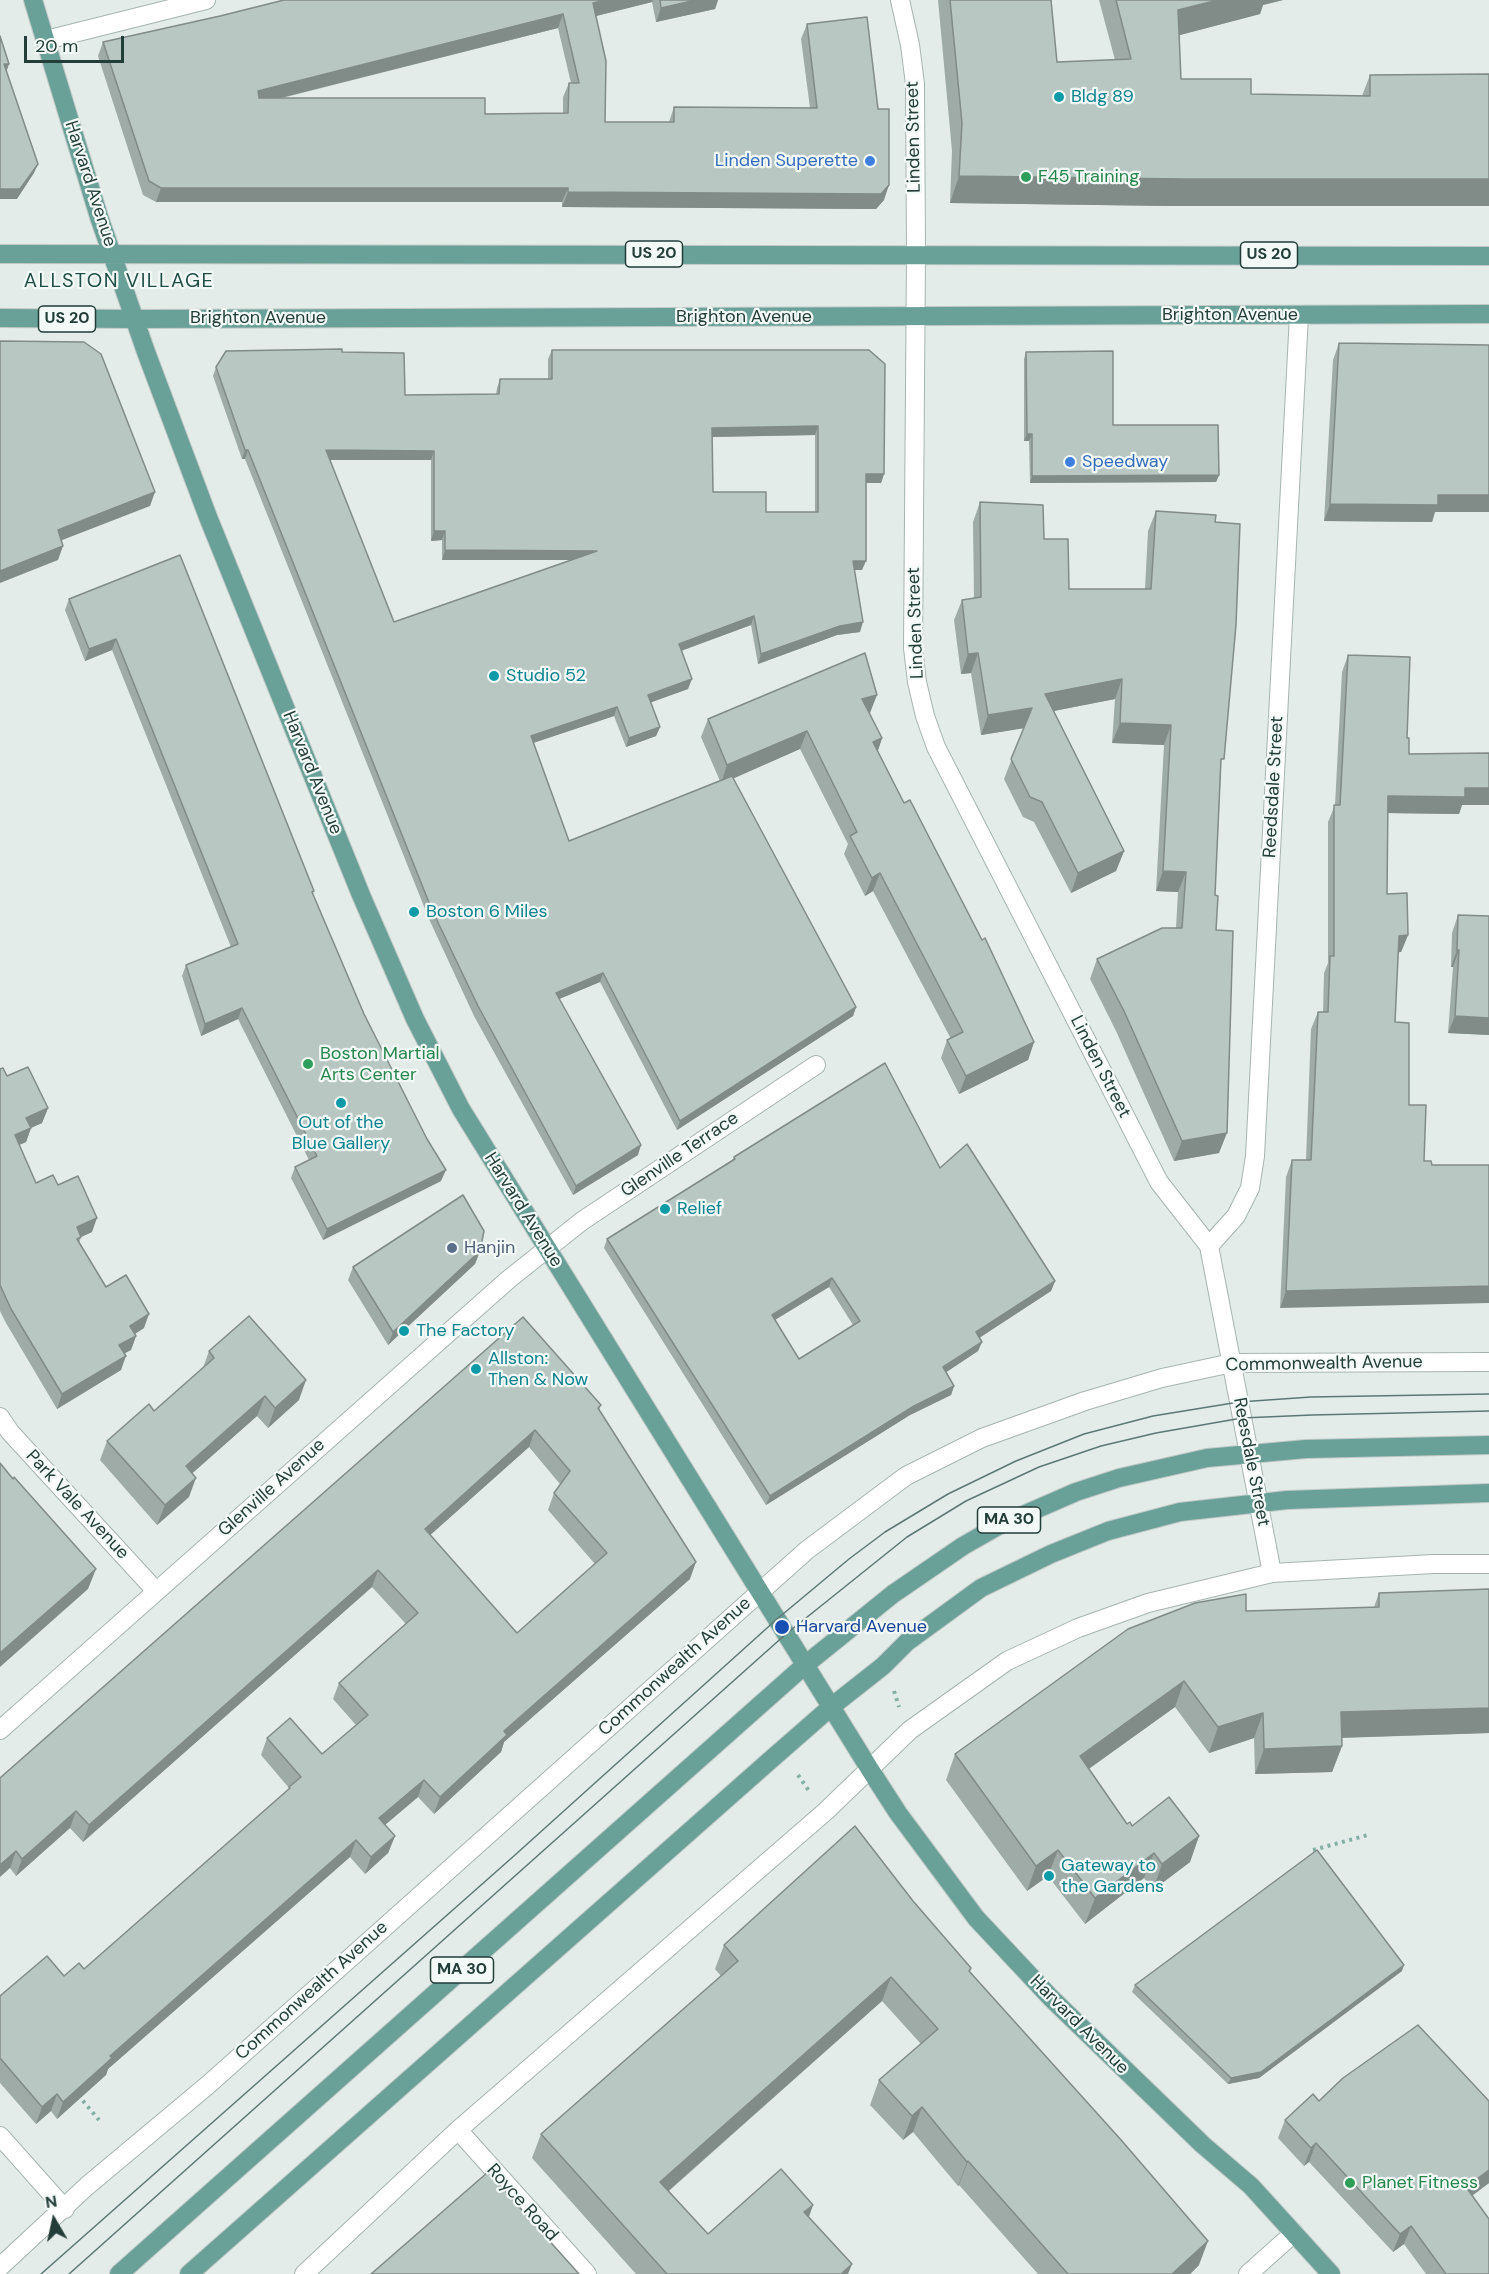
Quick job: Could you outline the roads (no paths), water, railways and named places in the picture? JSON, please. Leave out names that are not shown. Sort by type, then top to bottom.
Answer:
[{"type":"main road","name":"Harvard Avenue","points":[[33,0],[99,217],[134,319],[249,619],[361,895],[406,998],[461,1109],[869,1768],[898,1813],[976,1918],[1018,1965],[1130,2076],[1251,2186],[1331,2274]]},
{"type":"main road","name":"US 20","points":[[0,254],[1489,256]]},
{"type":"main road","name":"Brighton Avenue","points":[[0,318],[1489,315]]},
{"type":"main road","name":"MA 30","points":[[119,2274],[805,1665],[928,1568],[998,1526],[1076,1492],[1119,1478],[1207,1458],[1306,1449],[1489,1445]]},
{"type":"main road","name":"MA 30","points":[[189,2274],[831,1707],[883,1666],[907,1642],[981,1588],[1051,1554],[1108,1531],[1180,1512],[1287,1500],[1489,1493]]},
{"type":"street","points":[[46,40],[206,0]]},
{"type":"street","name":"Linden Street","points":[[900,0],[910,45],[915,84],[914,648],[917,682],[925,716],[936,747],[1159,1182],[1209,1246]]},
{"type":"street","name":"Reedsdale Street","points":[[1209,1246],[1236,1216],[1250,1188],[1255,1156],[1299,315]]},
{"type":"street","name":"Glenville Terrace","points":[[547,1248],[582,1221],[816,1065]]},
{"type":"street","name":"Reesdale Street","points":[[1209,1246],[1272,1573]]},
{"type":"street","name":"Glenville Avenue","points":[[0,1730],[509,1279],[547,1248]]},
{"type":"street","name":"Commonwealth Avenue","points":[[0,2267],[87,2186],[209,2084],[760,1591],[832,1529],[906,1476],[982,1438],[1085,1401],[1162,1378],[1232,1363],[1489,1362]]},
{"type":"street","name":"Park Vale Avenue","points":[[0,1417],[17,1440],[156,1591]]},
{"type":"street","points":[[304,2274],[458,2130],[826,1811],[910,1730],[1007,1661],[1078,1628],[1148,1603],[1272,1573],[1489,1563]]},
{"type":"street","name":"Royce Road","points":[[458,2130],[587,2274]]},
{"type":"street","points":[[0,2136],[65,2208]]},
{"type":"street","points":[[1248,2274],[1294,2233]]},
{"type":"tram line","points":[[41,2274],[515,1855],[777,1619],[885,1532],[948,1494],[1016,1461],[1084,1434],[1153,1416],[1239,1402],[1311,1397],[1489,1394]]},
{"type":"tram line","points":[[69,2274],[786,1634],[907,1537],[966,1501],[1039,1467],[1101,1446],[1156,1433],[1242,1418],[1489,1411]]},
{"type":"place","name":"Bldg 89","points":[[1059,97]]},
{"type":"place","name":"Linden Superette","points":[[870,161]]},
{"type":"place","name":"F45 Training","points":[[1026,177]]},
{"type":"place","name":"Speedway","points":[[1070,462]]},
{"type":"place","name":"Studio 52","points":[[494,676]]},
{"type":"place","name":"Boston 6 Miles","points":[[414,912]]},
{"type":"place","name":"Boston Martial Arts Center","points":[[308,1064]]},
{"type":"place","name":"Out of the Blue Gallery","points":[[341,1103]]},
{"type":"place","name":"Relief","points":[[665,1209]]},
{"type":"place","name":"Hanjin","points":[[452,1248]]},
{"type":"place","name":"The Factory","points":[[404,1331]]},
{"type":"place","name":"Allston: Then & Now","points":[[476,1369]]},
{"type":"place","name":"Harvard Avenue","points":[[782,1627]]},
{"type":"place","name":"Gateway to the Gardens","points":[[1049,1876]]},
{"type":"place","name":"Planet Fitness","points":[[1350,2183]]},
{"type":"district","name":"ALLSTON VILLAGE","points":[[119,282]]}]
